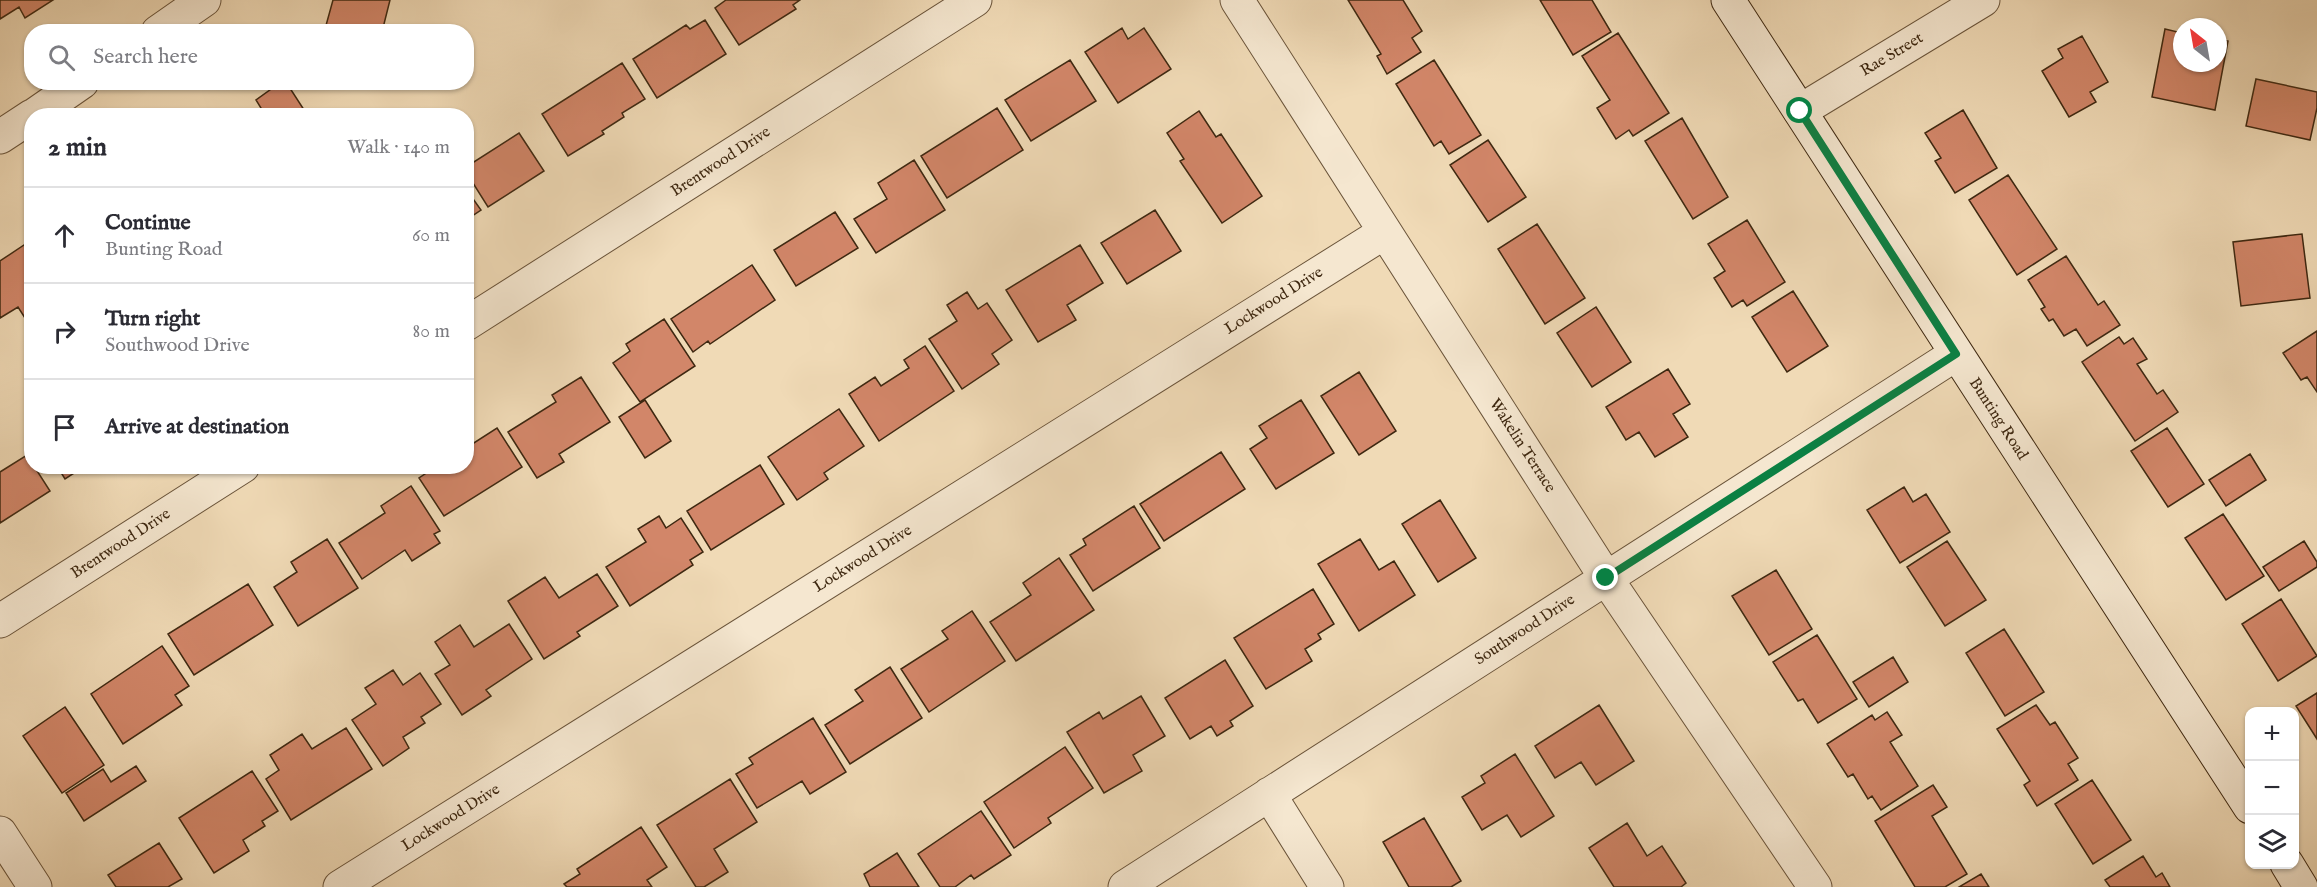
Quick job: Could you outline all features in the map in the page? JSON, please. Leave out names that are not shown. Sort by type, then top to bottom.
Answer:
[{"type":"street","points":[[170,24],[204,0]]},
{"type":"street","name":"Brentwood Drive","points":[[474,319],[975,0]]},
{"type":"street","name":"Wakelin Terrace","points":[[1237,0],[1606,578],[1815,887]]},
{"type":"street","name":"Bunting Road","points":[[1728,0],[2245,799]]},
{"type":"street","name":"Rae Street","points":[[1800,111],[1983,0]]},
{"type":"street","points":[[44,108],[70,90]]},
{"type":"street","points":[[0,137],[24,121]]},
{"type":"street","name":"Lockwood Drive","points":[[340,887],[1385,232]]},
{"type":"street","name":"Southwood Drive","points":[[1125,887],[1956,354]]},
{"type":"street","name":"Brentwood Drive","points":[[0,621],[230,474]]},
{"type":"street","points":[[1269,794],[1327,887]]},
{"type":"street","points":[[0,833],[35,887]]},
{"type":"street","points":[[2290,869],[2301,887]]},
{"type":"building","points":[[0,0],[53,0],[25,18],[19,7],[0,19]]},
{"type":"building","points":[[333,0],[390,0],[384,24],[326,24]]},
{"type":"building","points":[[726,0],[800,0],[793,5],[796,9],[739,45],[715,8]]},
{"type":"building","points":[[1348,0],[1403,0],[1422,31],[1412,38],[1421,52],[1387,74],[1377,56],[1381,54]]},
{"type":"building","points":[[1540,0],[1592,0],[1611,32],[1573,55]]},
{"type":"building","points":[[705,20],[726,54],[657,98],[633,59],[686,25],[690,29]]},
{"type":"building","points":[[1122,28],[1128,39],[1144,28],[1171,69],[1118,103],[1085,52]]},
{"type":"building","points":[[2165,29],[2173,31],[2173,72],[2222,72],[2215,110],[2152,97]]},
{"type":"building","points":[[1618,33],[1669,113],[1633,136],[1629,130],[1616,139],[1597,108],[1610,100],[1582,56]]},
{"type":"building","points":[[2082,36],[2108,82],[2090,92],[2096,102],[2069,117],[2042,71],[2063,58],[2058,49]]},
{"type":"building","points":[[1070,60],[1096,101],[1031,141],[1005,100]]},
{"type":"building","points":[[1434,60],[1481,135],[1449,154],[1441,141],[1434,146],[1396,84]]},
{"type":"building","points":[[622,63],[645,99],[622,113],[624,117],[602,131],[604,134],[568,156],[542,114]]},
{"type":"building","points":[[2256,79],[2317,92],[2317,108],[2310,140],[2246,126]]},
{"type":"building","points":[[270,90],[291,90],[303,108],[261,108],[256,100]]},
{"type":"building","points":[[997,108],[1023,150],[947,198],[921,156]]},
{"type":"building","points":[[1963,110],[1997,168],[1955,193],[1935,161],[1941,158],[1925,133]]},
{"type":"building","points":[[1199,111],[1216,137],[1221,134],[1262,196],[1222,223],[1180,161],[1184,159],[1167,133]]},
{"type":"building","points":[[1682,118],[1728,197],[1693,219],[1645,141]]},
{"type":"building","points":[[519,133],[544,171],[488,207],[474,185],[474,162]]},
{"type":"building","points":[[1488,140],[1526,197],[1488,222],[1450,165]]},
{"type":"building","points":[[914,160],[945,210],[876,253],[854,219],[887,199],[878,183]]},
{"type":"building","points":[[2008,175],[2057,249],[2017,275],[1969,200]]},
{"type":"building","points":[[474,200],[481,210],[474,215]]},
{"type":"building","points":[[1155,210],[1181,251],[1127,284],[1101,243]]},
{"type":"building","points":[[835,212],[858,248],[796,286],[774,250]]},
{"type":"building","points":[[1747,220],[1785,282],[1747,306],[1743,300],[1732,307],[1714,278],[1725,271],[1708,244]]},
{"type":"building","points":[[1537,224],[1585,298],[1545,324],[1498,249]]},
{"type":"building","points":[[2302,234],[2310,298],[2241,306],[2233,242]]},
{"type":"building","points":[[24,245],[24,316],[18,307],[0,318],[0,261]]},
{"type":"building","points":[[1080,245],[1103,283],[1067,305],[1076,320],[1038,342],[1006,290]]},
{"type":"building","points":[[2066,256],[2098,305],[2104,301],[2120,325],[2087,346],[2076,329],[2064,336],[2053,319],[2049,321],[2041,309],[2045,307],[2028,280]]},
{"type":"building","points":[[752,265],[775,300],[710,344],[708,341],[693,352],[671,319]]},
{"type":"building","points":[[1793,291],[1828,346],[1787,372],[1752,317]]},
{"type":"building","points":[[967,292],[978,309],[987,303],[1012,340],[992,354],[999,364],[962,389],[929,339],[957,321],[947,305]]},
{"type":"building","points":[[1596,307],[1631,362],[1592,387],[1557,333]]},
{"type":"building","points":[[664,319],[695,366],[640,402],[613,363],[630,351],[626,344]]},
{"type":"building","points":[[2317,331],[2317,392],[2307,377],[2301,380],[2283,353]]},
{"type":"building","points":[[2119,337],[2124,344],[2133,338],[2147,359],[2137,364],[2157,394],[2163,390],[2178,412],[2135,441],[2082,362]]},
{"type":"building","points":[[925,346],[954,391],[879,441],[849,394],[875,377],[881,386],[909,368],[904,360]]},
{"type":"building","points":[[1668,369],[1690,404],[1673,414],[1688,437],[1655,457],[1639,432],[1626,440],[1606,407]]},
{"type":"building","points":[[1359,372],[1396,431],[1359,455],[1321,396]]},
{"type":"building","points":[[581,377],[610,422],[559,454],[564,462],[537,478],[508,432],[556,402],[552,395]]},
{"type":"building","points":[[645,400],[671,441],[645,458],[619,417]]},
{"type":"building","points":[[1301,400],[1334,453],[1276,489],[1250,449],[1267,438],[1259,426]]},
{"type":"building","points":[[839,409],[864,446],[824,473],[828,479],[797,500],[768,457]]},
{"type":"building","points":[[497,428],[522,467],[444,516],[419,478],[425,474],[474,474],[474,443]]},
{"type":"building","points":[[2167,428],[2204,484],[2168,507],[2131,451]]},
{"type":"building","points":[[1221,452],[1245,489],[1164,541],[1140,504]]},
{"type":"building","points":[[2250,454],[2266,480],[2226,506],[2209,480]]},
{"type":"building","points":[[24,457],[24,474],[39,474],[50,491],[0,523],[0,472]]},
{"type":"building","points":[[760,465],[784,504],[711,550],[687,511]]},
{"type":"building","points":[[62,474],[73,474],[65,479]]},
{"type":"building","points":[[411,486],[440,531],[434,534],[440,543],[412,561],[405,550],[362,579],[339,543],[385,513],[381,506]]},
{"type":"building","points":[[1904,487],[1913,502],[1926,494],[1950,532],[1900,563],[1867,510]]},
{"type":"building","points":[[1440,500],[1476,558],[1438,582],[1402,524]]},
{"type":"building","points":[[1134,506],[1160,548],[1093,591],[1070,555],[1086,545],[1083,539]]},
{"type":"building","points":[[2223,514],[2264,576],[2226,600],[2185,538]]},
{"type":"building","points":[[659,516],[666,528],[681,518],[703,552],[690,560],[693,565],[630,606],[606,567],[646,542],[638,529]]},
{"type":"building","points":[[327,539],[358,588],[298,626],[274,587],[297,572],[291,562]]},
{"type":"building","points":[[1360,539],[1379,570],[1394,561],[1415,595],[1359,631],[1318,564]]},
{"type":"building","points":[[1947,541],[1986,600],[1945,626],[1907,567]]},
{"type":"building","points":[[2304,541],[2317,562],[2317,567],[2279,591],[2263,567]]},
{"type":"building","points":[[1059,558],[1094,610],[1016,661],[990,622],[1031,595],[1023,583]]},
{"type":"building","points":[[1776,570],[1812,629],[1769,655],[1732,596]]},
{"type":"building","points":[[597,574],[618,606],[577,632],[580,636],[544,659],[508,601],[545,577],[559,598]]},
{"type":"building","points":[[248,584],[273,625],[194,675],[168,634]]},
{"type":"building","points":[[1313,589],[1334,624],[1318,634],[1321,639],[1305,649],[1312,661],[1266,689],[1234,638]]},
{"type":"building","points":[[2281,599],[2317,656],[2278,681],[2242,624]]},
{"type":"building","points":[[972,611],[1005,661],[929,712],[901,669],[948,639],[942,631]]},
{"type":"building","points":[[509,624],[532,659],[486,690],[491,696],[462,715],[435,674],[450,665],[435,642],[460,625],[474,647]]},
{"type":"building","points":[[2004,629],[2044,692],[2005,716],[1966,653]]},
{"type":"building","points":[[1817,635],[1857,699],[1818,723],[1803,699],[1798,701],[1773,662]]},
{"type":"building","points":[[162,646],[189,686],[175,695],[182,705],[123,744],[91,694]]},
{"type":"building","points":[[1893,657],[1908,682],[1869,707],[1853,682]]},
{"type":"building","points":[[1225,660],[1253,706],[1230,721],[1233,726],[1217,736],[1211,726],[1190,739],[1165,698]]},
{"type":"building","points":[[890,667],[922,718],[850,764],[825,725],[863,701],[855,690]]},
{"type":"building","points":[[393,670],[403,685],[420,673],[441,704],[421,717],[425,723],[403,737],[409,748],[383,766],[352,720],[376,704],[365,688]]},
{"type":"building","points":[[2317,693],[2317,739],[2299,711],[2299,707],[2296,706]]},
{"type":"building","points":[[1141,696],[1165,736],[1133,755],[1142,771],[1104,793],[1067,732],[1099,712],[1103,719]]},
{"type":"building","points":[[1599,705],[1634,761],[1596,785],[1581,762],[1555,778],[1535,746]]},
{"type":"building","points":[[2036,705],[2050,725],[2055,722],[2078,758],[2068,764],[2078,780],[2037,806],[2024,785],[2030,781],[1997,729]]},
{"type":"building","points":[[65,707],[104,765],[62,793],[23,736]]},
{"type":"building","points":[[1887,712],[1902,735],[1890,742],[1918,786],[1881,810],[1872,796],[1868,799],[1853,774],[1848,777],[1827,744],[1872,715],[1875,720]]},
{"type":"building","points":[[813,718],[846,772],[810,794],[802,781],[757,808],[736,774],[753,764],[749,758]]},
{"type":"building","points":[[346,728],[372,769],[291,820],[266,779],[279,770],[270,755],[302,734],[312,749]]},
{"type":"building","points":[[1065,747],[1093,788],[1048,818],[1051,823],[1014,848],[984,802]]},
{"type":"building","points":[[1515,754],[1554,816],[1521,837],[1507,815],[1482,830],[1462,797],[1485,783],[1481,776]]},
{"type":"building","points":[[136,766],[146,781],[84,821],[66,793],[103,769],[111,782]]},
{"type":"building","points":[[252,771],[278,811],[262,821],[265,826],[243,840],[249,851],[214,873],[179,818]]},
{"type":"building","points":[[730,779],[757,822],[714,849],[728,872],[704,887],[696,887],[657,825]]},
{"type":"building","points":[[2092,780],[2131,840],[2093,864],[2055,804]]},
{"type":"building","points":[[1933,785],[1947,807],[1932,816],[1967,874],[1945,887],[1915,887],[1875,821]]},
{"type":"building","points":[[981,811],[1011,855],[974,879],[971,875],[955,887],[940,887],[918,854]]},
{"type":"building","points":[[1424,818],[1461,881],[1451,887],[1409,887],[1383,842]]},
{"type":"building","points":[[1627,823],[1647,856],[1662,846],[1686,883],[1681,887],[1614,887],[1589,848]]},
{"type":"building","points":[[641,827],[667,867],[647,880],[652,887],[567,887],[564,884],[580,874],[577,869]]},
{"type":"building","points":[[159,843],[182,879],[168,887],[116,887],[108,875]]},
{"type":"building","points":[[897,853],[919,887],[870,887],[864,874]]},
{"type":"building","points":[[2143,856],[2156,877],[2162,873],[2170,887],[2110,887],[2105,880]]},
{"type":"building","points":[[1981,874],[1989,887],[1959,887]]},
{"type":"route","points":[[1606,578],[1956,354],[1800,111]]}]
